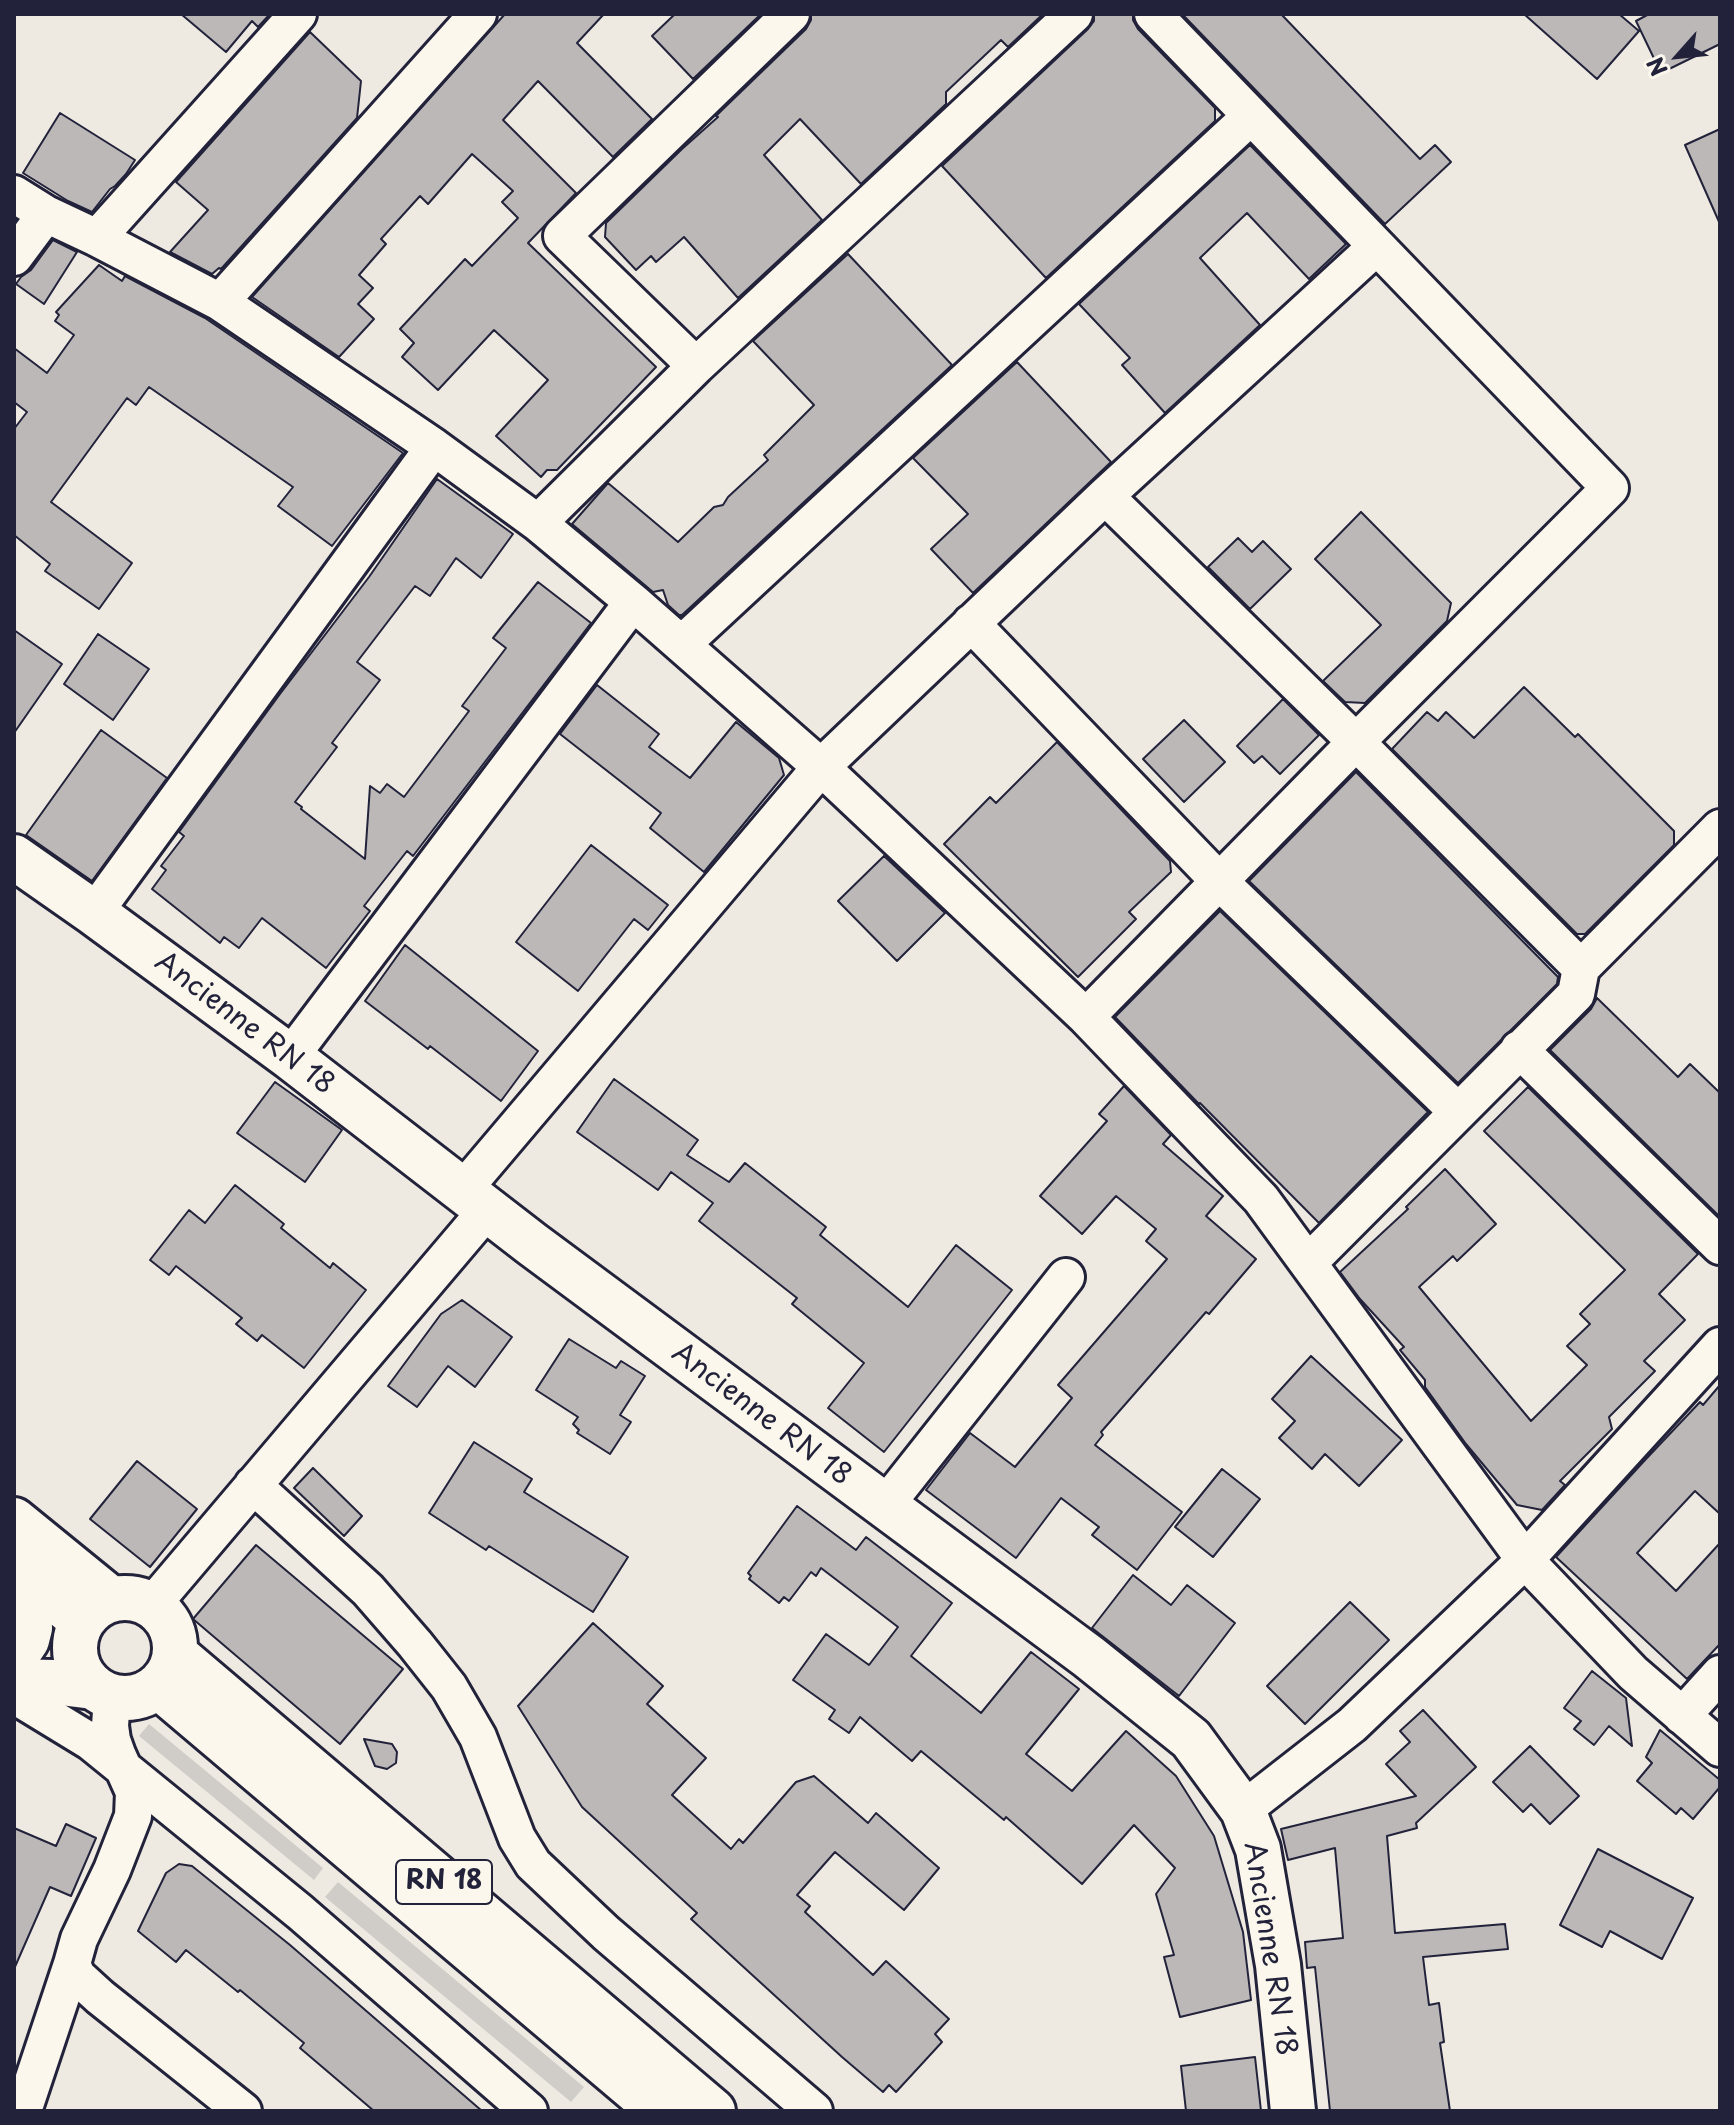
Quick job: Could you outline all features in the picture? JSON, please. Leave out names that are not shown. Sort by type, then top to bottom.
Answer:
[{"type":"main road","name":"Ancienne RN 18","points":[[14,857],[290,1057],[475,1200],[1089,1657],[1191,1739],[1243,1810],[1258,1849],[1278,1965],[1293,2111]]},
{"type":"main road","points":[[14,1520],[105,1616]]},
{"type":"main road","points":[[14,1566],[105,1616],[163,1614],[175,1639],[167,1670],[148,1693],[137,1697],[53,1682],[14,1680]]},
{"type":"main road","points":[[14,1588],[27,1604],[30,1628],[27,1640],[14,1659]]},
{"type":"main road","points":[[14,1680],[45,1663],[105,1616]]},
{"type":"main road","points":[[102,1692],[79,1669],[76,1658],[105,1616]]},
{"type":"main road","name":"RN 18","points":[[167,1670],[660,2111]]},
{"type":"main road","name":"RN 18","points":[[167,1670],[713,2111]]},
{"type":"street","points":[[97,238],[298,14]]},
{"type":"street","points":[[220,302],[478,14]]},
{"type":"street","points":[[696,366],[562,236],[791,14]]},
{"type":"street","points":[[538,523],[696,366],[1074,14]]},
{"type":"street","points":[[1086,1017],[1610,488],[1153,14]]},
{"type":"street","points":[[682,644],[1250,117]]},
{"type":"street","points":[[14,194],[46,214],[220,302],[434,447],[538,523],[821,767],[1086,1017],[1261,1199],[1525,1560],[1633,1673],[1720,1748]]},
{"type":"street","points":[[14,257],[46,214]]},
{"type":"street","points":[[105,1616],[253,1485],[475,1200],[821,767],[1105,496],[1376,247]]},
{"type":"street","points":[[94,913],[434,447]]},
{"type":"street","points":[[1105,496],[1581,968]]},
{"type":"street","points":[[290,1057],[633,602]]},
{"type":"street","points":[[971,623],[1220,882],[1458,1112]]},
{"type":"street","points":[[1308,1263],[1576,994],[1581,968],[1715,842]]},
{"type":"street","points":[[1519,1049],[1720,1246]]},
{"type":"street","points":[[884,1507],[1066,1277]]},
{"type":"street","points":[[1243,1810],[1352,1725],[1525,1560],[1720,1346]]},
{"type":"street","points":[[253,1485],[368,1590],[449,1687],[478,1737],[517,1838],[533,1864],[606,1933],[814,2111]]},
{"type":"street","points":[[1682,1716],[1720,1674]]},
{"type":"street","points":[[23,2111],[79,1939],[112,1870],[133,1816],[134,1792],[112,1740],[102,1692]]},
{"type":"street","points":[[14,1695],[91,1742],[300,1912],[529,2111]]},
{"type":"street","points":[[72,1964],[77,1976],[100,1997],[243,2111]]},
{"type":"shaded area","points":[[149,1724],[323,1868],[314,1880],[139,1736]]},
{"type":"shaded area","points":[[338,1882],[584,2087],[571,2102],[325,1897]]},
{"type":"building","points":[[181,14],[270,14],[258,27],[252,21],[226,52]]},
{"type":"building","points":[[505,14],[604,14],[577,43],[652,119],[613,157],[538,81],[503,120],[576,193],[528,243],[656,367],[557,470],[547,470],[541,477],[496,436],[548,380],[494,330],[438,390],[402,357],[414,343],[400,329],[465,259],[472,266],[518,218],[502,202],[513,191],[472,154],[428,204],[420,196],[381,239],[386,244],[359,275],[373,288],[358,304],[374,319],[339,357],[252,297]]},
{"type":"building","points":[[675,14],[761,14],[693,79],[652,36]]},
{"type":"building","points":[[811,14],[1043,14],[1008,47],[1001,40],[946,92],[946,104],[861,184],[800,119],[764,155],[822,220],[738,298],[684,237],[656,262],[651,256],[636,270],[605,237],[606,223],[806,29]]},
{"type":"building","points":[[1094,14],[1133,14],[1138,29],[1215,108],[1215,121],[1046,278],[942,166],[1088,29],[1094,21]]},
{"type":"building","points":[[1182,14],[1281,14],[1420,159],[1435,145],[1451,162],[1385,224]]},
{"type":"building","points":[[1524,14],[1619,14],[1639,31],[1597,79]]},
{"type":"building","points":[[1649,14],[1720,14],[1720,44],[1661,73],[1636,21]]},
{"type":"building","points":[[310,32],[361,81],[357,118],[221,269],[212,274],[170,252],[208,210],[176,182]]},
{"type":"building","points":[[60,113],[135,160],[92,212],[23,173]]},
{"type":"building","points":[[1720,129],[1720,224],[1685,145]]},
{"type":"building","points":[[1250,145],[1346,244],[1309,279],[1247,213],[1200,258],[1260,325],[1165,413],[1122,365],[1130,358],[1079,304]]},
{"type":"building","points":[[53,240],[77,252],[44,304],[16,284],[31,270]]},
{"type":"building","points":[[848,254],[952,365],[679,615],[668,605],[663,590],[653,592],[572,524],[608,483],[678,542],[714,507],[723,505],[768,460],[764,455],[814,405],[753,341]]},
{"type":"building","points":[[99,265],[122,281],[125,276],[205,318],[403,453],[332,546],[278,506],[293,487],[149,387],[136,405],[127,398],[51,502],[132,563],[99,609],[45,571],[50,564],[14,535],[14,429],[27,412],[14,402],[14,348],[47,373],[74,335],[55,321],[59,315],[56,312]]},
{"type":"building","points":[[1017,362],[1111,462],[973,593],[931,549],[968,514],[913,458]]},
{"type":"building","points":[[437,479],[513,534],[481,578],[456,558],[430,596],[415,586],[357,662],[380,680],[332,743],[337,747],[295,802],[301,809],[365,859],[370,786],[380,793],[387,784],[404,797],[469,711],[462,706],[506,648],[493,638],[538,582],[591,623],[413,856],[407,851],[364,906],[370,911],[326,968],[262,918],[239,948],[224,937],[220,943],[152,889],[166,870],[161,866],[184,836],[179,832],[369,577]]},
{"type":"building","points":[[1361,512],[1451,603],[1447,621],[1365,703],[1345,702],[1323,681],[1381,625],[1315,559]]},
{"type":"building","points":[[1238,538],[1252,552],[1263,541],[1291,569],[1250,609],[1208,567]]},
{"type":"building","points":[[14,630],[62,664],[14,733]]},
{"type":"building","points":[[98,634],[149,669],[113,720],[64,684]]},
{"type":"building","points":[[597,685],[659,734],[649,747],[690,778],[736,722],[779,758],[784,775],[704,872],[650,828],[661,813],[560,734]]},
{"type":"building","points":[[1524,687],[1575,737],[1578,734],[1674,831],[1674,845],[1585,934],[1577,934],[1392,749],[1427,712],[1438,721],[1446,712],[1474,738]]},
{"type":"building","points":[[1283,699],[1319,735],[1280,774],[1262,756],[1254,763],[1237,746]]},
{"type":"building","points":[[1184,720],[1225,762],[1184,802],[1143,759]]},
{"type":"building","points":[[101,730],[167,778],[92,881],[26,835]]},
{"type":"building","points":[[1057,742],[1170,861],[1171,872],[1129,912],[1136,919],[1078,977],[944,844],[990,797],[996,803]]},
{"type":"building","points":[[1356,772],[1558,977],[1557,984],[1458,1083],[1249,881]]},
{"type":"building","points":[[591,845],[668,905],[648,930],[634,919],[578,991],[516,942]]},
{"type":"building","points":[[884,856],[945,913],[897,961],[838,901]]},
{"type":"building","points":[[1220,911],[1428,1112],[1319,1223],[1115,1017]]},
{"type":"building","points":[[405,945],[538,1051],[501,1101],[365,1001]]},
{"type":"building","points":[[1597,998],[1678,1077],[1690,1064],[1720,1093],[1720,1217],[1550,1050],[1591,1009]]},
{"type":"building","points":[[614,1079],[698,1140],[687,1155],[729,1182],[745,1163],[826,1227],[820,1235],[908,1307],[956,1245],[1012,1290],[884,1452],[828,1408],[864,1363],[792,1304],[797,1298],[699,1221],[713,1203],[671,1172],[658,1190],[577,1132]]},
{"type":"building","points":[[275,1082],[342,1130],[305,1182],[237,1133]]},
{"type":"building","points":[[1124,1086],[1171,1135],[1163,1144],[1223,1196],[1206,1216],[1256,1259],[1101,1432],[1103,1435],[1095,1445],[1182,1512],[1137,1570],[1092,1535],[1099,1527],[1061,1498],[1016,1558],[926,1490],[970,1433],[1015,1467],[1072,1398],[1058,1385],[1167,1259],[1146,1241],[1156,1229],[1116,1196],[1082,1234],[1040,1196],[1107,1121],[1099,1114]]},
{"type":"building","points":[[1528,1087],[1698,1254],[1659,1294],[1685,1320],[1644,1361],[1655,1371],[1609,1417],[1612,1429],[1560,1481],[1565,1485],[1542,1510],[1517,1505],[1466,1444],[1425,1387],[1425,1380],[1400,1350],[1404,1347],[1340,1272],[1408,1209],[1406,1207],[1445,1169],[1496,1224],[1457,1261],[1453,1256],[1419,1287],[1531,1421],[1587,1365],[1567,1346],[1590,1324],[1580,1314],[1625,1270],[1484,1131]]},
{"type":"building","points":[[235,1185],[284,1224],[281,1228],[330,1268],[333,1263],[366,1290],[304,1368],[262,1335],[257,1341],[236,1324],[242,1318],[176,1266],[169,1275],[150,1260],[189,1210],[205,1223]]},
{"type":"building","points":[[462,1300],[512,1337],[475,1387],[448,1366],[417,1407],[388,1386],[441,1314]]},
{"type":"building","points":[[569,1339],[616,1368],[621,1361],[645,1376],[620,1415],[631,1422],[610,1454],[577,1433],[579,1430],[573,1424],[578,1417],[536,1390]]},
{"type":"building","points":[[1311,1356],[1402,1440],[1359,1486],[1325,1454],[1312,1469],[1279,1438],[1295,1421],[1272,1399]]},
{"type":"building","points":[[1720,1385],[1720,1514],[1695,1491],[1637,1553],[1676,1591],[1720,1543],[1720,1644],[1687,1679],[1556,1557],[1700,1402],[1703,1405]]},
{"type":"building","points":[[474,1442],[532,1479],[524,1492],[628,1557],[593,1612],[489,1546],[486,1550],[429,1513]]},
{"type":"building","points":[[137,1461],[197,1509],[150,1567],[90,1519]]},
{"type":"building","points":[[313,1468],[362,1516],[344,1536],[294,1488]]},
{"type":"building","points":[[1222,1469],[1260,1499],[1213,1557],[1175,1527]]},
{"type":"building","points":[[797,1506],[856,1550],[866,1537],[952,1603],[911,1656],[981,1713],[1031,1652],[1079,1689],[1026,1754],[1072,1791],[1126,1731],[1176,1776],[1214,1836],[1243,1932],[1251,2000],[1180,2017],[1164,1957],[1174,1955],[1156,1894],[1175,1868],[1134,1825],[1082,1884],[1006,1817],[1004,1820],[921,1751],[912,1761],[860,1717],[849,1733],[829,1719],[835,1710],[793,1680],[826,1634],[869,1665],[898,1627],[821,1568],[816,1576],[811,1572],[789,1601],[784,1597],[779,1603],[749,1579],[751,1576],[748,1573]]},
{"type":"building","points":[[256,1545],[403,1669],[340,1744],[193,1619]]},
{"type":"building","points":[[1133,1575],[1171,1605],[1187,1585],[1235,1623],[1179,1696],[1092,1628]]},
{"type":"building","points":[[1350,1602],[1389,1640],[1305,1724],[1267,1686]]},
{"type":"building","points":[[593,1623],[663,1686],[647,1704],[706,1758],[672,1795],[731,1849],[739,1839],[743,1843],[796,1782],[814,1776],[868,1823],[876,1813],[939,1868],[904,1910],[835,1852],[797,1895],[810,1906],[805,1912],[873,1975],[886,1961],[949,2019],[935,2034],[942,2042],[896,2092],[889,2085],[883,2092],[842,2057],[691,1919],[697,1913],[582,1807],[518,1706]]},
{"type":"building","points":[[1592,1671],[1626,1698],[1632,1746],[1609,1726],[1594,1745],[1574,1729],[1581,1721],[1564,1708]]},
{"type":"building","points":[[1423,1710],[1476,1767],[1416,1823],[1417,1828],[1387,1836],[1395,1933],[1505,1924],[1508,1949],[1423,1957],[1429,2005],[1439,2003],[1444,2042],[1440,2043],[1450,2111],[1330,2111],[1315,1967],[1307,1968],[1305,1942],[1343,1938],[1335,1848],[1288,1860],[1281,1829],[1416,1796],[1386,1764],[1410,1742],[1400,1731]]},
{"type":"building","points":[[1660,1730],[1720,1780],[1720,1787],[1693,1819],[1681,1808],[1676,1814],[1637,1781],[1652,1763],[1646,1757]]},
{"type":"building","points":[[364,1739],[392,1744],[397,1752],[396,1763],[387,1769],[375,1766]]},
{"type":"building","points":[[1530,1746],[1579,1796],[1550,1824],[1531,1804],[1523,1812],[1493,1782]]},
{"type":"building","points":[[66,1824],[96,1838],[71,1896],[50,1887],[14,1969],[14,1828],[56,1846]]},
{"type":"building","points":[[1598,1849],[1693,1898],[1662,1959],[1610,1931],[1602,1947],[1560,1925]]},
{"type":"building","points":[[179,1864],[192,1866],[290,1945],[482,2111],[374,2111],[300,2048],[304,2043],[240,1990],[238,1992],[186,1950],[176,1962],[138,1931],[166,1873]]},
{"type":"building","points":[[1255,2057],[1261,2111],[1186,2111],[1181,2066]]}]
